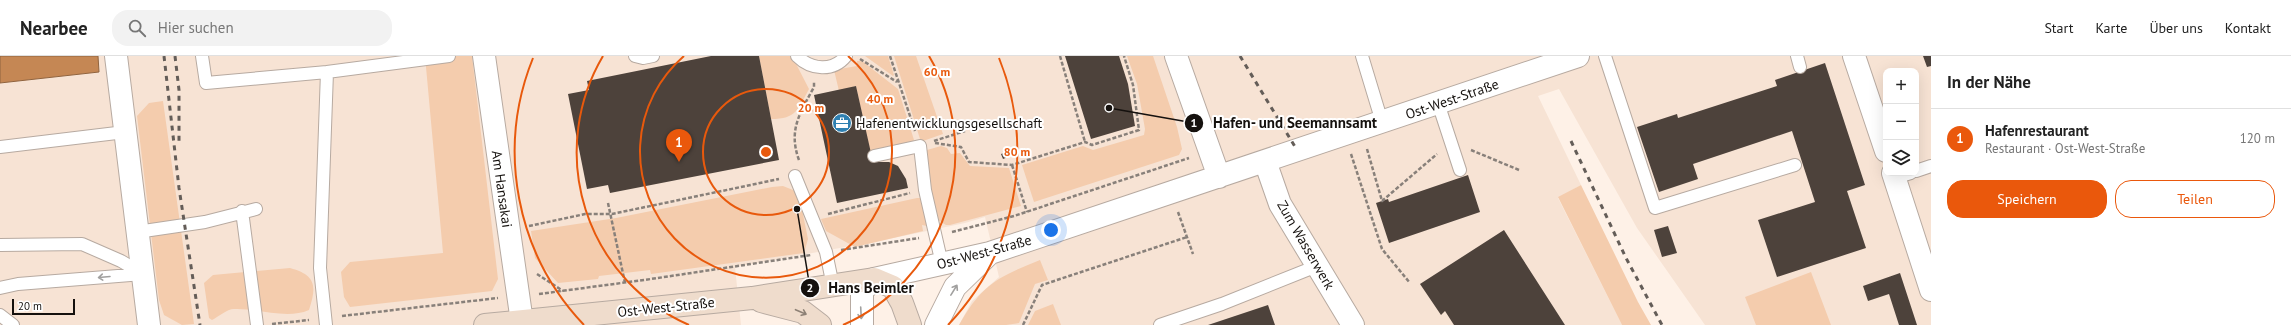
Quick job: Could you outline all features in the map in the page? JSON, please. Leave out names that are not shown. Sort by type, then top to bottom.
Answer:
[{"type":"street","points":[[116,56],[149,325]]},
{"type":"street","name":"Am Hansakai","points":[[484,56],[517,296],[522,322]]},
{"type":"street","points":[[1176,56],[1208,150],[1219,177]]},
{"type":"street","points":[[1854,56],[1883,142]]},
{"type":"street","name":"Ost-West-Straße","points":[[485,325],[752,298],[874,279],[990,253],[1353,132],[1565,58]]},
{"type":"street","name":"Zum Wasserwerk","points":[[1265,161],[1280,204],[1353,325]]},
{"type":"street","points":[[1899,176],[1931,290]]},
{"type":"street","points":[[936,325],[955,287],[990,253]]},
{"type":"street","points":[[862,325],[862,291],[874,279],[893,287],[902,303],[910,325]]},
{"type":"street","points":[[752,298],[803,312],[820,325]]},
{"type":"lane","points":[[202,56],[206,83],[327,72],[416,58],[449,56]]},
{"type":"lane","points":[[636,56],[643,58],[653,56]]},
{"type":"lane","points":[[797,56],[812,66],[822,68],[833,66],[846,56]]},
{"type":"lane","points":[[1362,56],[1382,122]]},
{"type":"lane","points":[[1605,56],[1655,208],[1795,165]]},
{"type":"lane","points":[[326,322],[320,268],[327,72]]},
{"type":"lane","points":[[1438,103],[1460,170]]},
{"type":"lane","points":[[0,147],[125,132]]},
{"type":"lane","points":[[874,156],[920,146],[924,190],[942,264]]},
{"type":"lane","points":[[1919,170],[1931,166]]},
{"type":"lane","points":[[795,176],[826,252],[833,286]]},
{"type":"lane","points":[[137,232],[205,222],[242,211],[256,209]]},
{"type":"lane","points":[[242,211],[249,261],[261,325]]},
{"type":"lane","points":[[0,245],[82,244],[121,261],[143,274]]},
{"type":"lane","points":[[1160,325],[1222,304],[1317,266]]},
{"type":"lane","points":[[0,288],[18,284],[143,274]]},
{"type":"lane","points":[[0,315],[13,325]]},
{"type":"path","points":[[855,56],[897,83]]},
{"type":"path","points":[[890,56],[897,83],[920,146]]},
{"type":"path","points":[[1060,56],[1085,142]]},
{"type":"path","points":[[965,131],[931,142],[961,147],[969,162],[1012,165],[1085,142],[1092,144],[1139,130],[1133,85],[1124,56]]},
{"type":"path","points":[[523,227],[538,222],[585,214],[612,214],[795,176],[800,161],[794,146],[797,118],[814,88],[812,66]]},
{"type":"path","points":[[1353,132],[1382,201],[1451,142],[1519,170]]},
{"type":"path","points":[[1353,132],[1382,249],[1410,283]]},
{"type":"path","points":[[261,325],[326,322],[625,283],[936,235],[1027,212],[1177,163],[1208,150]]},
{"type":"path","points":[[1012,165],[1027,212]]},
{"type":"path","points":[[812,218],[924,190]]},
{"type":"path","points":[[1171,193],[1193,254]]},
{"type":"path","points":[[608,203],[612,214],[625,283]]},
{"type":"path","points":[[1023,325],[1042,285],[1187,237]]},
{"type":"shaded area","points":[[0,56],[98,56],[99,72],[0,83]]},
{"type":"shaded area","points":[[98,56],[1931,56],[1931,325],[1705,325],[1637,228],[1559,89],[1538,96],[1581,185],[1558,198],[1622,325],[959,325],[972,301],[999,277],[985,217],[965,223],[884,240],[735,267],[741,325],[0,325],[0,83],[99,72]]},
{"type":"shaded area","points":[[425,56],[472,56],[498,279],[492,291],[350,307],[344,297],[341,272],[350,262],[443,253]]},
{"type":"shaded area","points":[[759,56],[792,56],[809,89],[796,112],[792,115],[780,119],[771,119]]},
{"type":"shaded area","points":[[865,56],[888,56],[894,75],[893,76]]},
{"type":"shaded area","points":[[894,56],[916,56],[943,134],[923,141],[920,139]]},
{"type":"shaded area","points":[[1127,56],[1153,56],[1177,127],[1182,149],[1179,155],[1034,202],[1022,165],[1083,146],[1093,150],[1144,135],[1145,129],[1137,84]]},
{"type":"shaded area","points":[[857,61],[862,61],[898,89],[914,140],[912,143],[870,151],[856,86],[839,91],[834,70],[857,66]]},
{"type":"shaded area","points":[[163,101],[194,324],[182,325],[164,315],[159,300],[137,116],[149,103]]},
{"type":"shaded area","points":[[941,146],[947,148],[951,154],[960,153],[970,166],[1009,168],[1021,206],[950,225],[946,225],[938,220],[923,153],[927,150]]},
{"type":"shaded area","points":[[1581,185],[1638,302],[1651,325],[1622,325],[1558,197]]},
{"type":"shaded area","points":[[783,186],[793,190],[799,195],[808,239],[804,253],[651,274],[650,270],[599,276],[598,279],[558,283],[535,258],[531,231],[616,218]]},
{"type":"shaded area","points":[[921,198],[928,222],[927,226],[922,225],[923,231],[855,247],[826,231],[821,219]]},
{"type":"shaded area","points":[[1040,260],[1048,280],[1035,284],[1019,323],[1006,325],[959,325],[975,300],[992,284],[1002,277]]},
{"type":"shaded area","points":[[290,268],[305,274],[310,278],[313,294],[309,310],[300,313],[282,314],[231,309],[212,320],[209,318],[204,283],[213,275]]},
{"type":"shaded area","points":[[1811,272],[1831,325],[1756,325],[1745,297]]},
{"type":"shaded area","points":[[1053,304],[1061,325],[1028,325],[1035,311]]},
{"type":"building","points":[[711,56],[759,56],[779,160],[610,193],[608,185],[587,189],[568,94],[589,90],[587,81]]},
{"type":"building","points":[[1065,56],[1119,56],[1128,84],[1135,126],[1091,139]]},
{"type":"building","points":[[1923,56],[1931,56],[1931,66],[1927,67]]},
{"type":"building","points":[[1825,63],[1865,185],[1847,191],[1866,248],[1777,277],[1758,220],[1815,202],[1792,131],[1693,164],[1698,179],[1659,192],[1637,127],[1677,114],[1678,118],[1777,86],[1775,80]]},
{"type":"building","name":"Hafenentwicklungsgesellschaft","points":[[856,86],[873,162],[889,162],[898,166],[906,179],[908,188],[837,203],[814,95]]},
{"type":"building","points":[[1012,150],[1013,155],[1003,159],[1001,154]]},
{"type":"building","points":[[1468,175],[1480,212],[1389,243],[1376,203],[1388,199],[1389,202]]},
{"type":"building","points":[[1668,226],[1677,253],[1662,257],[1654,230]]},
{"type":"building","points":[[1504,230],[1565,325],[1454,325],[1445,311],[1441,315],[1420,284]]},
{"type":"building","points":[[1900,273],[1917,325],[1899,325],[1889,294],[1868,301],[1863,286]]},
{"type":"building","points":[[1268,305],[1275,325],[1208,325]]},
{"type":"railway","points":[[164,56],[179,188],[200,325]]},
{"type":"railway","points":[[175,56],[179,90],[179,144]]},
{"type":"railway","points":[[1240,56],[1297,150]]},
{"type":"railway","points":[[1571,141],[1626,258],[1662,325]]},
{"type":"place","name":"Hafen- und Seemannsamt","points":[[1109,108]]},
{"type":"place","name":"Hafenentwicklungsgesellschaft","points":[[842,123]]},
{"type":"place","name":"Hafenrestaurant","points":[[679,162]]},
{"type":"place","name":"Hans Beimler","points":[[797,209]]}]
